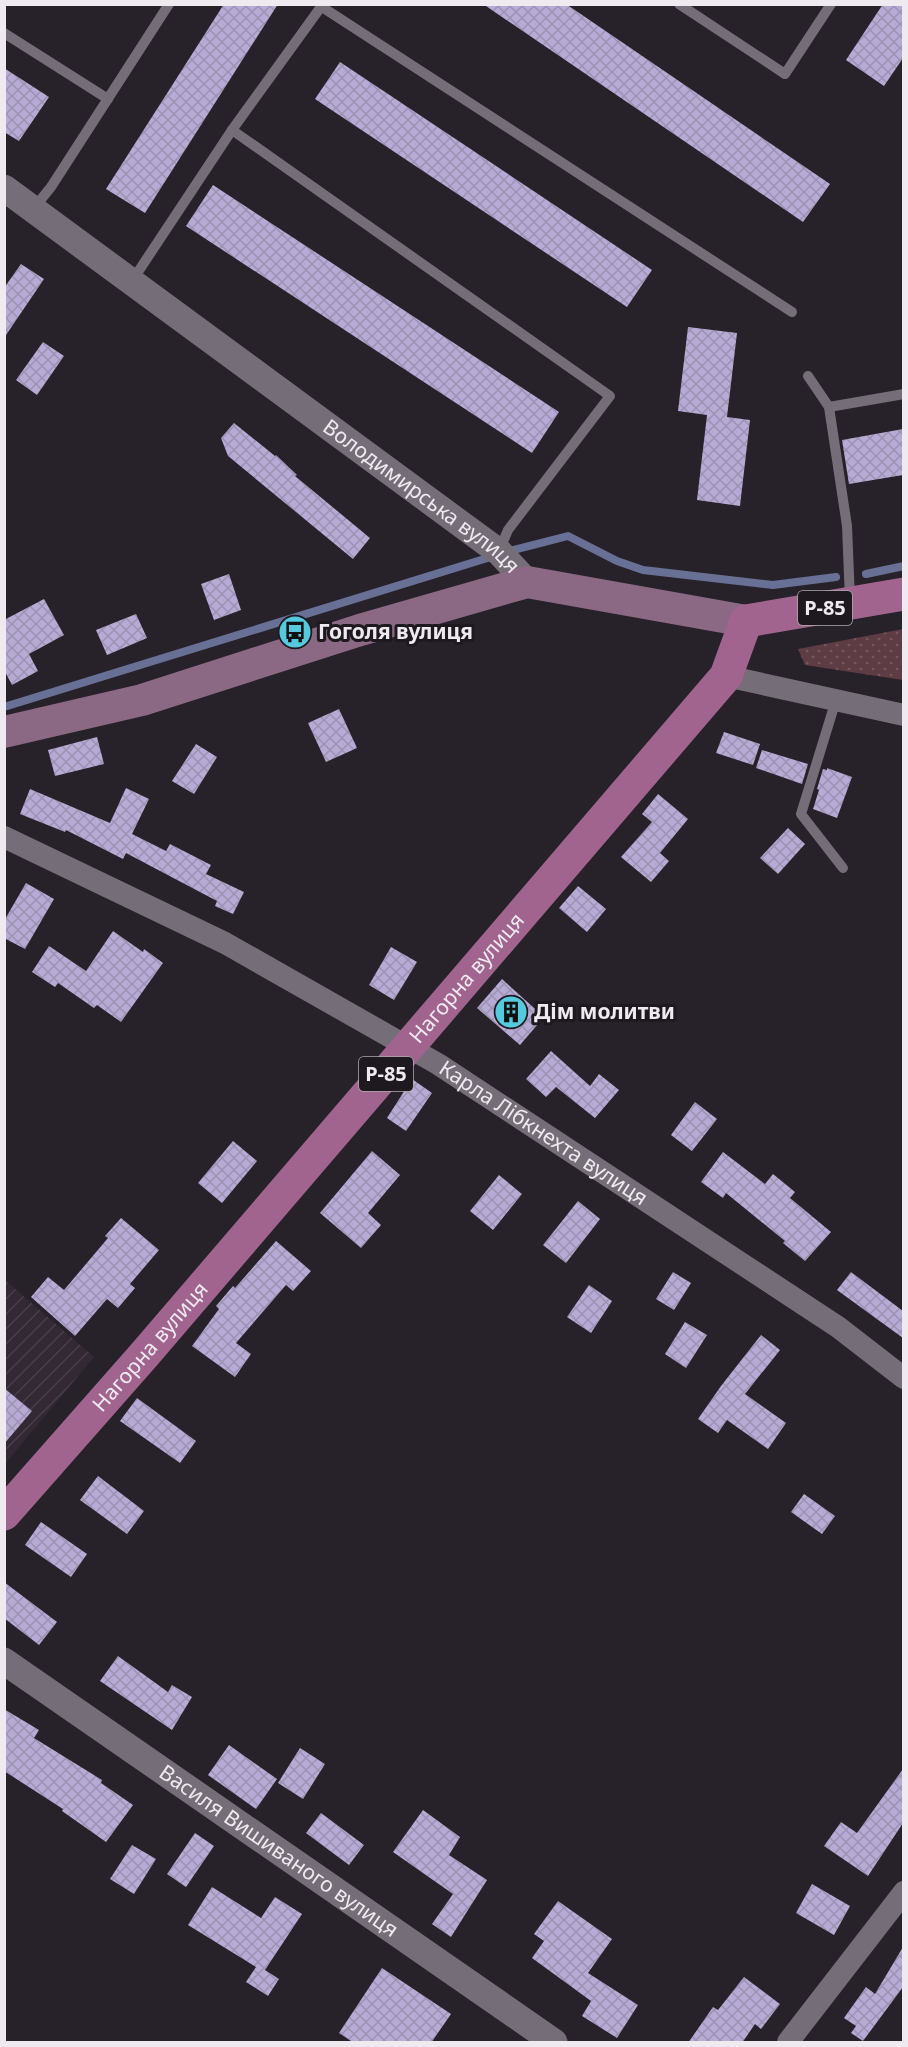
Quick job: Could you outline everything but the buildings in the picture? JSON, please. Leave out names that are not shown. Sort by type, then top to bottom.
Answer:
[{"type":"main road","name":"Володимирська вулиця","points":[[527,582],[746,621],[903,594]]},
{"type":"main road","points":[[4,732],[142,700],[360,630],[527,582]]},
{"type":"main road","name":"Нагорна вулиця","points":[[4,1514],[144,1355],[726,676],[746,621]]},
{"type":"street","name":"Володимирська вулиця","points":[[4,188],[499,552],[527,582]]},
{"type":"street","points":[[726,676],[903,715]]},
{"type":"street","name":"Карла Лібкнехта вулиця","points":[[4,837],[225,943],[438,1064],[838,1327],[903,1378]]},
{"type":"street","name":"Василя Вишиваного вулиця","points":[[4,1661],[554,2043]]},
{"type":"street","points":[[788,2043],[903,1892]]},
{"type":"lane","points":[[34,209],[51,187],[169,4]]},
{"type":"lane","points":[[679,4],[785,74],[831,4]]},
{"type":"lane","points":[[132,281],[232,130],[322,6],[792,312]]},
{"type":"lane","points":[[4,33],[108,99]]},
{"type":"lane","points":[[232,130],[610,396],[508,530],[499,552]]},
{"type":"lane","points":[[808,376],[829,407],[847,526],[850,604]]},
{"type":"lane","points":[[829,407],[903,394]]},
{"type":"lane","points":[[836,700],[801,814],[843,868]]},
{"type":"shaded area","points":[[903,629],[903,680],[805,665],[798,649]]},
{"type":"shaded area","points":[[5,1280],[94,1357],[5,1464]]},
{"type":"waterway","points":[[506,552],[568,536],[617,561],[643,570],[773,585],[836,577]]},
{"type":"waterway","points":[[4,707],[494,556]]},
{"type":"waterway","points":[[866,574],[904,566]]},
{"type":"place","name":"Гоголя вулиця","points":[[295,632]]},
{"type":"place","name":"Дім молитви","points":[[511,1012]]}]
